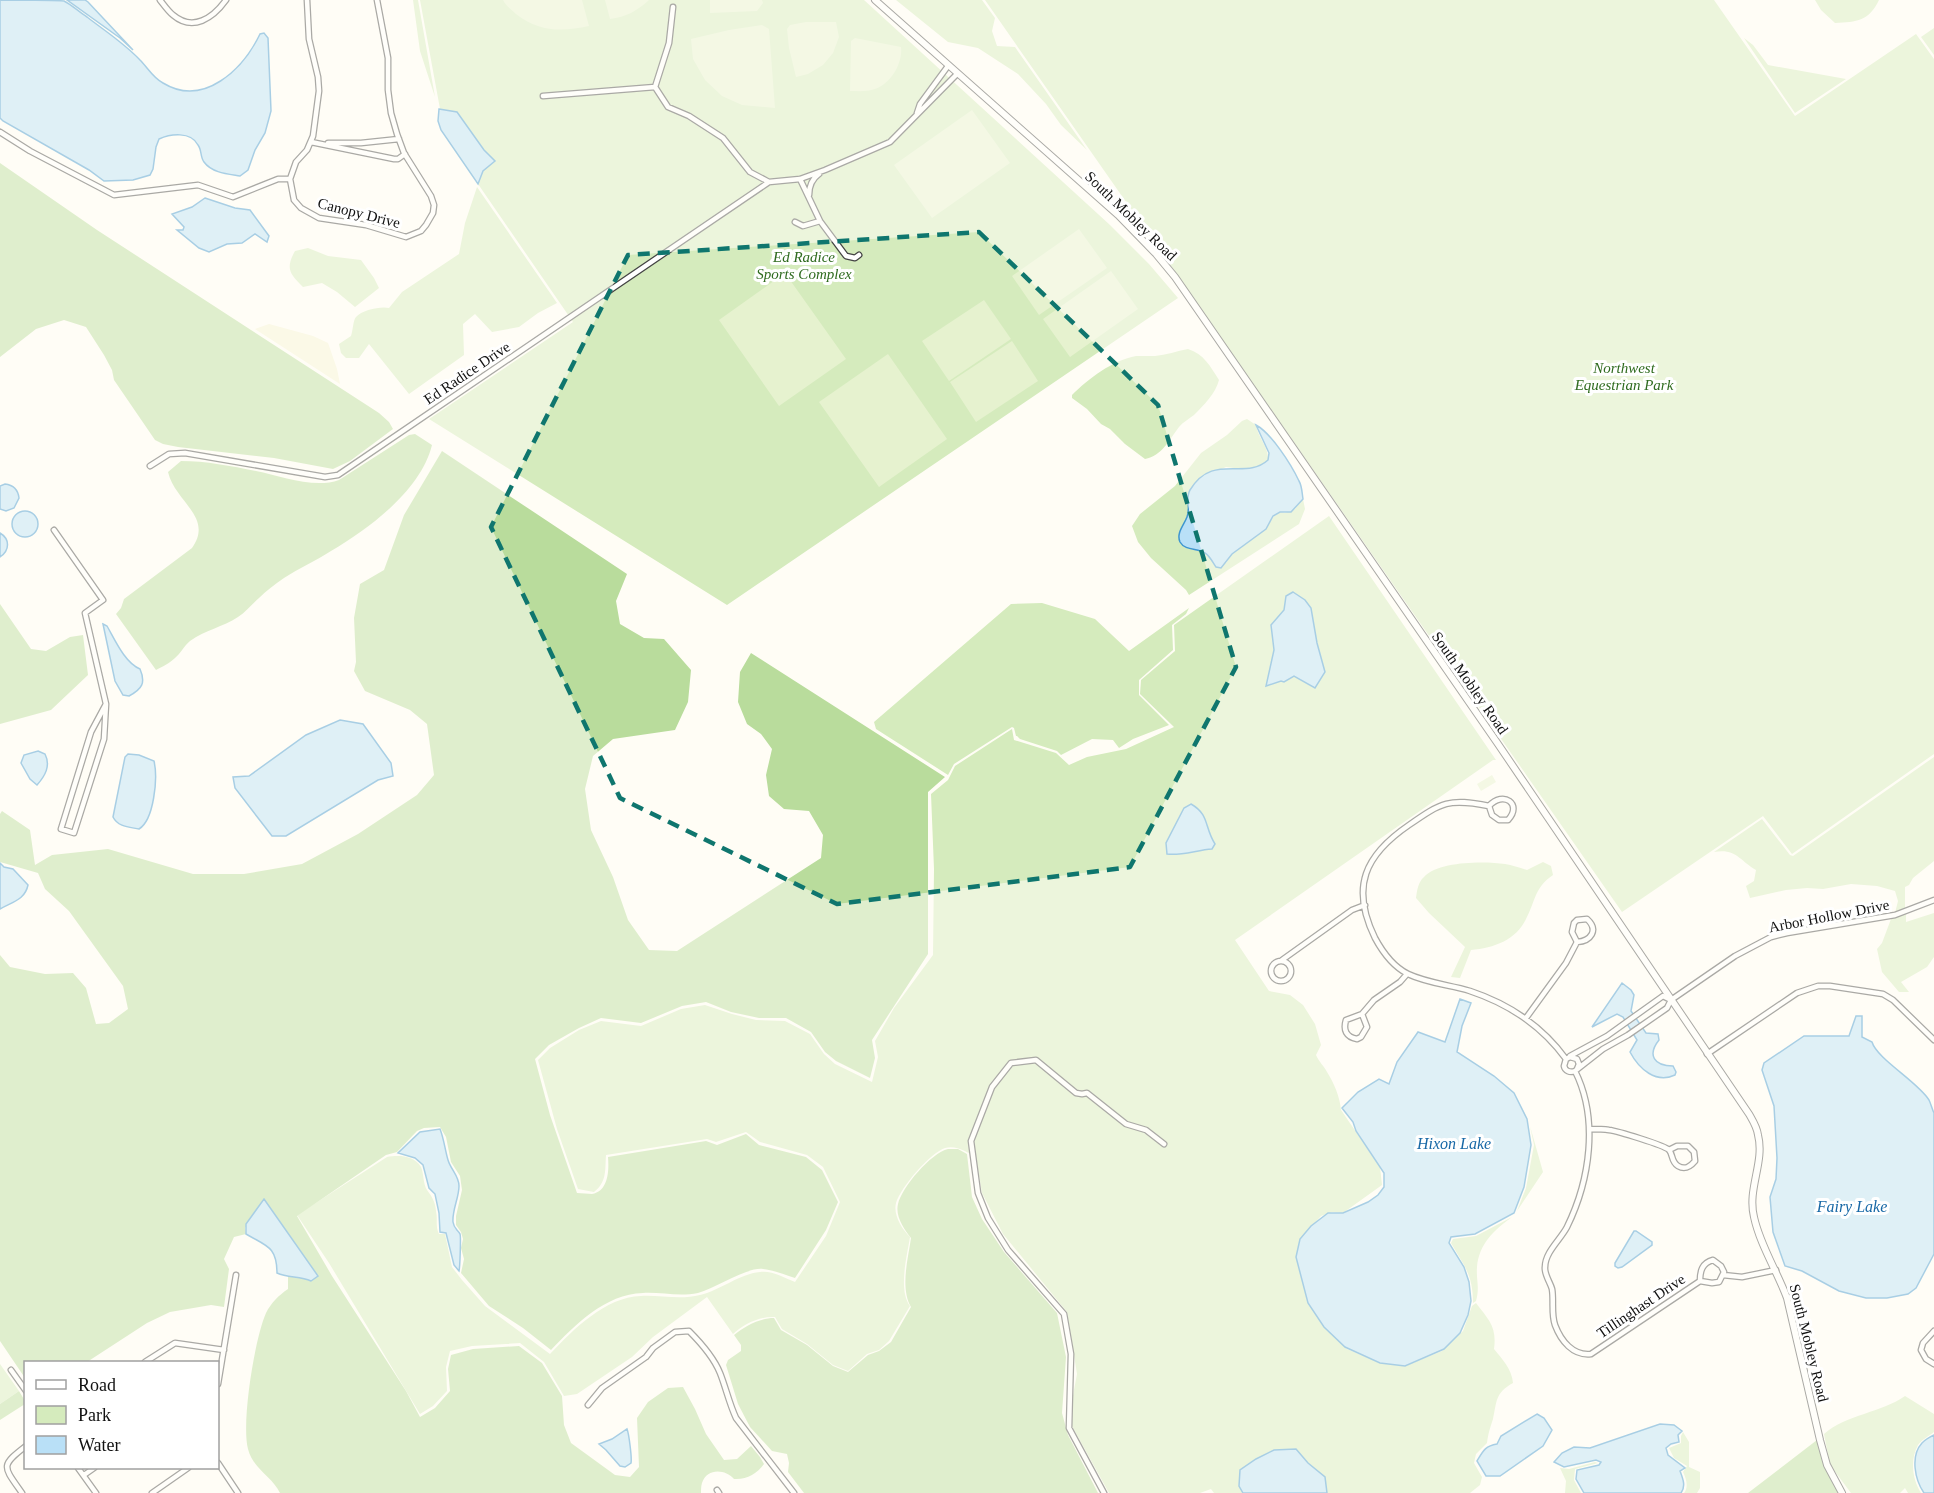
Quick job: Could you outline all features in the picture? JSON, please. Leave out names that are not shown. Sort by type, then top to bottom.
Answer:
[{"type":"street","points":[[159,0],[173,15],[189,23],[203,21],[216,14],[226,0]]},
{"type":"street","points":[[0,132],[30,151],[114,195],[198,185],[233,197],[278,179],[290,179],[296,162],[311,142],[319,92],[309,39],[307,0]]},
{"type":"street","name":"Canopy Drive","points":[[290,179],[294,200],[301,208],[319,218],[366,225],[399,236],[413,235],[426,225],[433,213],[432,196],[405,154],[391,113],[388,58],[377,0]]},
{"type":"street","name":"South Mobley Road","points":[[875,0],[1118,215],[1175,277],[1498,744],[1749,1114],[1759,1137],[1760,1154],[1751,1198],[1753,1216],[1758,1233],[1787,1298],[1827,1465],[1842,1493]]},
{"type":"street","points":[[655,87],[669,43],[673,7]]},
{"type":"street","points":[[917,113],[920,104],[948,66]]},
{"type":"street","name":"Ed Radice Drive","points":[[150,466],[170,454],[185,453],[325,477],[338,475],[769,182],[800,179],[890,142],[957,74]]},
{"type":"street","points":[[543,96],[655,87]]},
{"type":"street","points":[[655,87],[668,107],[689,116],[723,138],[750,172],[769,182]]},
{"type":"street","points":[[326,144],[399,139]]},
{"type":"street","points":[[311,142],[394,159],[399,159],[405,154]]},
{"type":"street","points":[[809,198],[809,189],[814,178],[825,170]]},
{"type":"street","points":[[800,179],[820,220],[846,256],[855,258],[859,255]]},
{"type":"street","points":[[795,222],[803,226],[820,220]]},
{"type":"street","points":[[54,530],[103,600],[84,613],[106,704],[104,739],[74,833],[62,829],[91,732],[106,704]]},
{"type":"street","name":"Tillinghast Drive","points":[[1500,798],[1506,798],[1512,803],[1513,815],[1508,820],[1499,820],[1492,815],[1489,806],[1500,798]]},
{"type":"street","name":"Tillinghast Drive","points":[[1489,806],[1466,801],[1437,806],[1390,838],[1376,853],[1366,872],[1362,894],[1368,924],[1382,951],[1407,974],[1496,1001],[1527,1018],[1568,1058],[1575,1058],[1578,1061],[1576,1070],[1584,1094],[1590,1129],[1587,1170],[1566,1229],[1550,1252],[1545,1266],[1551,1287],[1555,1326],[1569,1347],[1575,1353],[1591,1354],[1700,1281],[1719,1282],[1724,1272],[1721,1266],[1713,1260],[1704,1265],[1700,1281]]},
{"type":"street","name":"Arbor Hollow Drive","points":[[1671,1000],[1734,956],[1771,938],[1895,915],[1934,900]]},
{"type":"street","points":[[1282,960],[1290,965],[1291,972],[1288,978],[1280,981],[1273,978],[1270,968],[1275,962],[1282,960],[1352,910],[1365,905]]},
{"type":"street","points":[[1587,919],[1592,923],[1593,935],[1587,940],[1576,942],[1572,932],[1574,923],[1577,920],[1587,919]]},
{"type":"street","points":[[1527,1018],[1566,963],[1576,942]]},
{"type":"street","points":[[1362,1014],[1367,1028],[1365,1033],[1357,1039],[1348,1036],[1345,1032],[1346,1020],[1362,1014],[1374,1000],[1400,982],[1407,974]]},
{"type":"street","points":[[1707,1054],[1797,993],[1818,986],[1883,994],[1893,1000],[1934,1040]]},
{"type":"street","points":[[1568,1058],[1638,1015],[1663,996],[1671,1000],[1667,1008],[1603,1049],[1576,1070]]},
{"type":"street","points":[[1631,1019],[1637,1028]]},
{"type":"street","name":"Tillinghast Drive","points":[[1568,1058],[1564,1066],[1566,1070],[1571,1072],[1576,1070]]},
{"type":"street","points":[[1104,1493],[1069,1428],[1071,1354],[1064,1314],[1008,1250],[988,1218],[978,1193],[971,1141],[992,1087],[1011,1063],[1036,1060],[1076,1093],[1087,1093],[1126,1124],[1146,1130],[1164,1144]]},
{"type":"street","points":[[1590,1129],[1616,1132],[1656,1144],[1669,1150],[1672,1158],[1680,1167],[1686,1168],[1695,1161],[1694,1152],[1688,1146],[1677,1146],[1669,1150]]},
{"type":"street","points":[[1723,1275],[1742,1277],[1776,1270]]},
{"type":"street","points":[[219,1378],[236,1275]]},
{"type":"street","points":[[588,1405],[602,1388],[646,1357],[653,1348],[675,1332],[689,1331],[719,1371],[736,1418],[794,1493]]},
{"type":"street","points":[[1934,1331],[1923,1343],[1921,1350],[1926,1359],[1934,1364]]},
{"type":"street","points":[[147,1361],[175,1343],[224,1350]]},
{"type":"street","points":[[11,1370],[24,1388]]},
{"type":"street","points":[[21,1493],[6,1471],[5,1464],[9,1457],[24,1447]]},
{"type":"street","points":[[219,1464],[238,1493]]},
{"type":"street","points":[[80,1469],[96,1493]]},
{"type":"street","points":[[84,1475],[92,1469]]},
{"type":"street","points":[[152,1493],[185,1469]]},
{"type":"highlighted area","points":[[979,232],[1158,405],[1236,667],[1130,867],[837,904],[620,798],[491,527],[628,255]]},
{"type":"shaded area","points":[[269,324],[313,336],[328,343],[340,384],[255,329]]},
{"type":"green space","points":[[413,0],[418,0],[435,97],[420,51]]},
{"type":"green space","name":"Ed Radice Sports Complex","points":[[420,0],[864,0],[1110,225],[1149,264],[1178,298],[727,605],[429,419],[573,322],[445,136]]},
{"type":"green space","points":[[503,0],[582,0],[589,26],[560,30],[542,27],[516,14]]},
{"type":"green space","points":[[605,0],[649,0],[631,13],[610,19]]},
{"type":"green space","points":[[710,0],[762,0],[763,3],[757,11],[710,13]]},
{"type":"green space","points":[[896,0],[982,0],[995,18],[992,31],[997,46],[1015,47],[1087,150],[1061,125],[1046,104],[1018,74],[978,48],[948,42]]},
{"type":"green space","name":"Northwest Equestrian Park","points":[[985,0],[1714,0],[1795,116],[1916,34],[1934,59],[1934,754],[1792,854],[1763,816],[1622,912]]},
{"type":"green space","points":[[1815,0],[1879,0],[1871,12],[1862,19],[1835,23],[1821,10]]},
{"type":"green space","points":[[806,22],[836,22],[839,37],[833,53],[823,65],[808,74],[796,77],[787,29],[790,25]]},
{"type":"green space","points":[[762,25],[769,29],[775,108],[742,105],[722,96],[705,80],[693,59],[691,39]]},
{"type":"green space","points":[[1934,28],[1934,55],[1921,37]]},
{"type":"green space","points":[[855,38],[901,47],[900,60],[891,78],[881,86],[869,91],[850,91],[851,41]]},
{"type":"green space","points":[[1744,38],[1753,45],[1768,65],[1846,79],[1795,113]]},
{"type":"green space","points":[[972,110],[1010,163],[932,218],[894,165]]},
{"type":"green space","points":[[0,163],[97,230],[379,413],[393,429],[350,461],[333,469],[274,458],[178,447],[155,440],[114,380],[112,370],[86,327],[64,320],[36,329],[0,357]]},
{"type":"green space","points":[[477,187],[557,303],[519,327],[492,332],[475,314],[463,324],[464,355],[409,394],[369,344],[359,358],[346,358],[341,353],[339,344],[351,336],[356,317],[372,309],[389,308],[402,292],[459,254],[465,223]]},
{"type":"green space","points":[[1079,229],[1107,268],[1039,315],[1012,276]]},
{"type":"green space","points":[[308,248],[328,256],[361,260],[379,288],[355,307],[322,283],[303,287],[292,275],[290,262],[295,251]]},
{"type":"green space","points":[[1111,271],[1138,309],[1070,357],[1043,319]]},
{"type":"green space","points":[[785,273],[846,359],[779,406],[719,320]]},
{"type":"green space","points":[[984,300],[1011,339],[949,381],[922,341]]},
{"type":"green space","points":[[1012,341],[1038,381],[976,422],[950,382]]},
{"type":"green space","points":[[1188,349],[1206,361],[1219,380],[1201,408],[1181,425],[1156,455],[1145,459],[1072,398],[1072,395],[1093,377],[1127,358]]},
{"type":"green space","points":[[888,354],[947,439],[879,487],[819,402]]},
{"type":"green space","points":[[1247,419],[1256,425],[1267,451],[1268,460],[1260,466],[1242,469],[1226,467],[1198,480],[1189,491],[1188,516],[1179,534],[1184,547],[1206,553],[1213,561],[1226,563],[1232,554],[1266,529],[1273,517],[1280,512],[1285,513],[1295,509],[1303,499],[1305,509],[1299,524],[1189,595],[1151,558],[1138,542],[1132,526],[1140,514],[1175,486],[1201,453]]},
{"type":"green space","points":[[415,434],[432,445],[417,477],[392,506],[346,542],[277,583],[238,617],[190,641],[173,660],[156,670],[116,614],[124,599],[192,548],[198,537],[199,527],[196,518],[172,483],[168,472],[181,461],[190,461],[256,471],[298,481],[329,482],[339,480],[409,435]]},
{"type":"green space","points":[[442,451],[627,574],[616,601],[620,624],[644,638],[664,639],[691,670],[688,702],[675,730],[613,739],[593,756],[585,789],[591,830],[613,877],[628,920],[649,950],[677,951],[821,858],[823,835],[809,811],[784,809],[769,796],[766,775],[772,749],[761,734],[747,724],[738,702],[740,672],[751,653],[945,777],[928,792],[928,954],[872,1040],[875,1058],[870,1078],[836,1061],[825,1052],[811,1032],[786,1018],[759,1018],[731,1012],[706,1002],[682,1006],[641,1023],[601,1018],[549,1045],[535,1059],[550,1115],[577,1193],[592,1194],[602,1189],[607,1179],[608,1157],[706,1141],[717,1145],[746,1134],[759,1145],[806,1157],[822,1170],[838,1202],[826,1230],[795,1278],[771,1270],[756,1269],[698,1293],[629,1295],[592,1312],[551,1350],[489,1306],[461,1273],[464,1259],[461,1248],[463,1239],[456,1225],[462,1190],[460,1176],[451,1162],[446,1137],[440,1127],[417,1131],[397,1152],[386,1155],[297,1216],[420,1417],[435,1408],[450,1391],[448,1369],[451,1355],[473,1349],[519,1346],[542,1363],[562,1396],[564,1425],[571,1443],[615,1475],[630,1477],[639,1467],[637,1418],[648,1402],[668,1388],[683,1387],[706,1434],[724,1460],[737,1459],[751,1446],[764,1464],[755,1473],[743,1478],[734,1479],[721,1472],[712,1473],[704,1478],[701,1493],[280,1493],[254,1462],[248,1449],[246,1420],[254,1360],[266,1313],[288,1289],[288,1276],[302,1277],[311,1281],[317,1276],[245,1227],[246,1234],[234,1237],[224,1259],[229,1269],[224,1307],[211,1305],[170,1312],[147,1323],[89,1361],[24,1361],[24,1377],[0,1341],[0,955],[10,967],[45,974],[73,973],[86,988],[96,1024],[109,1023],[128,1009],[123,986],[69,911],[45,889],[38,873],[0,862],[0,814],[2,811],[30,830],[35,865],[52,855],[108,849],[193,874],[244,874],[302,864],[358,834],[417,795],[434,775],[427,724],[410,710],[365,691],[354,671],[356,662],[354,618],[360,584],[384,570],[404,515]]},
{"type":"green space","points":[[1329,516],[1496,760],[1235,940],[1269,991],[1290,995],[1303,1005],[1315,1024],[1321,1045],[1316,1055],[1334,1085],[1341,1110],[1380,1167],[1382,1185],[1343,1213],[1332,1212],[1321,1216],[1300,1239],[1296,1257],[1308,1303],[1324,1327],[1347,1349],[1380,1363],[1405,1366],[1442,1351],[1463,1331],[1472,1306],[1476,1303],[1491,1324],[1495,1341],[1494,1349],[1509,1369],[1513,1383],[1500,1394],[1487,1443],[1476,1454],[1474,1463],[1482,1477],[1480,1485],[1470,1493],[1327,1493],[1325,1477],[1296,1449],[1274,1450],[1239,1486],[1243,1493],[1214,1493],[1211,1489],[1200,1493],[1109,1493],[1072,1426],[1071,1406],[1077,1374],[1067,1312],[1003,1234],[982,1193],[976,1157],[954,1147],[945,1148],[932,1156],[917,1171],[899,1196],[895,1208],[897,1217],[910,1237],[904,1282],[906,1299],[910,1306],[889,1341],[879,1350],[867,1354],[848,1371],[833,1365],[807,1344],[782,1329],[775,1317],[752,1321],[733,1334],[707,1297],[653,1337],[632,1357],[577,1394],[564,1396],[544,1362],[520,1343],[472,1346],[450,1351],[446,1367],[447,1391],[433,1406],[420,1414],[329,1263],[297,1215],[387,1157],[401,1156],[414,1160],[421,1167],[426,1188],[434,1202],[438,1231],[439,1234],[445,1234],[452,1267],[485,1306],[550,1354],[602,1308],[628,1298],[693,1296],[708,1293],[752,1273],[760,1272],[773,1273],[795,1282],[826,1236],[840,1202],[823,1167],[807,1155],[760,1142],[746,1132],[716,1142],[707,1139],[606,1155],[604,1175],[598,1188],[594,1192],[578,1189],[557,1129],[538,1060],[550,1048],[579,1030],[601,1021],[641,1026],[681,1009],[705,1005],[756,1020],[785,1021],[810,1034],[824,1054],[835,1064],[872,1082],[878,1057],[875,1041],[894,1008],[933,955],[934,869],[931,794],[948,780],[955,766],[1012,729],[1014,740],[1056,753],[1069,765],[1087,757],[1126,749],[1174,727],[1140,694],[1141,680],[1175,651],[1174,625]],"holes":[[[1286,596],[1311,608],[1325,672],[1314,688],[1294,676],[1284,682],[1281,681],[1270,667],[1274,650],[1271,625],[1284,610]],[[1184,808],[1207,822],[1208,832],[1215,844],[1212,849],[1175,855],[1177,822]]]},
{"type":"green space","points":[[1042,603],[1095,619],[1129,651],[1189,608],[1186,614],[1172,625],[1173,650],[1139,680],[1139,695],[1169,725],[1133,739],[1119,748],[1113,740],[1092,739],[1061,755],[1057,751],[1020,739],[1012,727],[954,764],[948,775],[876,729],[874,722],[1011,604]]},
{"type":"green space","points":[[0,604],[31,649],[46,651],[70,637],[83,635],[88,675],[51,710],[0,724]]},
{"type":"green space","points":[[1934,757],[1934,861],[1905,887],[1905,909],[1895,913],[1898,901],[1895,891],[1877,886],[1851,884],[1823,889],[1786,890],[1750,898],[1746,886],[1754,881],[1756,870],[1733,854],[1714,852],[1762,819],[1793,856]]},
{"type":"green space","points":[[1492,775],[1496,782],[1481,791],[1477,784]]},
{"type":"green space","points":[[1543,862],[1551,866],[1553,875],[1542,885],[1522,926],[1503,942],[1471,950],[1460,978],[1451,977],[1465,947],[1416,898],[1422,879],[1440,868],[1462,863],[1496,863],[1527,870]]},
{"type":"green space","points":[[1934,913],[1934,957],[1927,967],[1901,982],[1909,992],[1899,992],[1882,972],[1877,949],[1882,943],[1891,919],[1906,914],[1906,922]]},
{"type":"green space","points":[[1530,1126],[1543,1172],[1517,1211],[1526,1188],[1534,1145]]},
{"type":"green space","points":[[958,1149],[967,1154],[972,1197],[982,1219],[1004,1252],[1057,1313],[1066,1357],[1062,1413],[1068,1435],[1098,1493],[804,1493],[788,1472],[787,1454],[772,1451],[750,1427],[738,1404],[726,1365],[728,1360],[741,1351],[741,1345],[734,1335],[753,1323],[774,1318],[781,1330],[807,1345],[833,1366],[848,1372],[868,1355],[879,1351],[891,1342],[911,1307],[905,1282],[911,1238],[899,1218],[898,1204],[905,1189],[926,1164],[941,1152]]},
{"type":"green space","points":[[1512,1217],[1499,1227],[1484,1244],[1478,1259],[1478,1288],[1476,1301],[1473,1303],[1469,1277],[1451,1243],[1453,1239],[1476,1236]]},
{"type":"green space","points":[[0,1364],[19,1391],[0,1404]]},
{"type":"green space","points":[[19,1391],[24,1399],[24,1405],[0,1420],[0,1404]]},
{"type":"green space","points":[[1905,1396],[1934,1414],[1934,1432],[1919,1443],[1914,1456],[1914,1475],[1921,1493],[1908,1493],[1905,1488],[1900,1493],[1851,1493],[1830,1465],[1824,1434],[1843,1422],[1896,1402]]},
{"type":"green space","points":[[1683,1432],[1689,1442],[1689,1467],[1700,1472],[1700,1488],[1697,1493],[1684,1493],[1687,1485],[1683,1472],[1687,1466],[1674,1458],[1669,1448],[1681,1443]]},
{"type":"green space","points":[[1817,1440],[1825,1466],[1839,1493],[1748,1493]]},
{"type":"green space","points":[[1598,1463],[1575,1469],[1574,1480],[1581,1493],[1565,1493],[1566,1481],[1560,1468],[1569,1469]]},
{"type":"water","points":[[0,0],[64,1],[70,4],[128,48],[159,81],[178,90],[193,91],[207,88],[220,81],[233,71],[253,47],[260,34],[264,33],[268,38],[271,111],[265,133],[255,150],[248,170],[240,176],[216,171],[204,162],[195,141],[190,137],[174,135],[159,139],[150,175],[133,180],[104,181],[3,121],[0,118]]},
{"type":"water","points":[[67,0],[88,2],[133,50],[120,38]]},
{"type":"water","points":[[439,109],[457,112],[484,150],[495,161],[483,171],[478,184],[441,130],[438,121]]},
{"type":"water","points":[[205,198],[235,208],[250,210],[269,236],[267,242],[255,234],[242,243],[227,244],[209,252],[199,248],[177,230],[183,230],[184,227],[172,214],[192,207]]},
{"type":"water","points":[[1256,425],[1268,435],[1286,458],[1300,483],[1303,499],[1291,512],[1280,512],[1273,516],[1266,529],[1232,554],[1221,568],[1216,567],[1205,553],[1185,547],[1180,542],[1180,532],[1188,513],[1188,496],[1199,479],[1209,472],[1259,466],[1268,460],[1269,453]]},
{"type":"water","points":[[5,484],[15,488],[19,498],[14,508],[6,511],[0,509],[0,486]]},
{"type":"water","points":[[25,511],[34,515],[38,524],[34,533],[25,537],[16,533],[12,524],[16,515]]},
{"type":"water","points":[[0,533],[6,538],[8,545],[0,557]]},
{"type":"water","points":[[1293,592],[1305,600],[1311,608],[1325,672],[1315,688],[1294,676],[1284,682],[1266,686],[1274,650],[1271,625],[1284,610],[1286,596]]},
{"type":"water","points":[[103,624],[107,626],[125,656],[140,669],[142,674],[142,685],[129,696],[123,695],[115,681]]},
{"type":"water","points":[[340,720],[363,724],[391,763],[393,776],[378,780],[286,836],[272,836],[235,788],[233,777],[249,776],[306,735]]},
{"type":"water","points":[[38,751],[45,754],[47,767],[37,785],[30,779],[21,763],[24,755]]},
{"type":"water","points":[[128,754],[139,755],[154,761],[154,798],[148,817],[139,829],[121,825],[113,817],[125,757]]},
{"type":"water","points":[[1191,804],[1204,817],[1215,844],[1212,849],[1167,854],[1166,843],[1184,808]]},
{"type":"water","points":[[0,863],[4,867],[13,869],[28,885],[21,897],[0,909]]},
{"type":"water","points":[[1622,983],[1634,995],[1631,1011],[1646,1033],[1658,1034],[1659,1040],[1653,1050],[1654,1059],[1661,1064],[1673,1066],[1675,1075],[1661,1078],[1649,1073],[1638,1064],[1630,1052],[1637,1040],[1623,1017],[1617,1014],[1592,1027]]},
{"type":"water","name":"Hixon Lake","points":[[1460,999],[1471,1003],[1462,1026],[1457,1052],[1494,1076],[1514,1093],[1527,1119],[1531,1145],[1524,1187],[1514,1213],[1475,1234],[1451,1237],[1449,1243],[1464,1267],[1469,1282],[1471,1301],[1460,1333],[1444,1349],[1405,1366],[1380,1363],[1345,1347],[1324,1327],[1308,1303],[1296,1257],[1300,1239],[1311,1226],[1328,1213],[1343,1213],[1368,1202],[1384,1187],[1384,1173],[1342,1108],[1358,1092],[1379,1079],[1389,1084],[1397,1062],[1418,1032],[1445,1042]]},
{"type":"water","name":"Fairy Lake","points":[[1856,1016],[1862,1016],[1862,1037],[1872,1042],[1881,1056],[1924,1093],[1934,1113],[1934,1254],[1916,1288],[1908,1294],[1887,1298],[1866,1298],[1839,1291],[1802,1271],[1785,1266],[1773,1232],[1770,1197],[1776,1179],[1777,1158],[1774,1106],[1762,1070],[1764,1063],[1804,1036],[1849,1036]]},
{"type":"water","points":[[440,1129],[448,1160],[459,1182],[453,1222],[460,1234],[459,1271],[454,1265],[446,1233],[440,1232],[435,1194],[429,1188],[423,1165],[415,1158],[398,1153],[420,1132]]},
{"type":"water","points":[[264,1199],[318,1276],[311,1281],[277,1273],[275,1257],[269,1248],[246,1234],[246,1224]]},
{"type":"water","points":[[1634,1231],[1652,1242],[1652,1245],[1618,1268],[1615,1263]]},
{"type":"water","points":[[1537,1414],[1544,1418],[1552,1430],[1543,1446],[1500,1476],[1486,1476],[1477,1461],[1483,1452],[1497,1444],[1501,1436]]},
{"type":"water","points":[[1660,1424],[1674,1425],[1682,1431],[1678,1435],[1679,1442],[1666,1448],[1668,1455],[1685,1468],[1680,1471],[1684,1485],[1681,1493],[1584,1493],[1576,1479],[1577,1470],[1599,1465],[1601,1462],[1596,1460],[1564,1467],[1554,1462],[1562,1453],[1574,1447],[1590,1448]]},
{"type":"water","points":[[627,1429],[631,1463],[625,1467],[620,1466],[599,1444]]},
{"type":"water","points":[[1934,1435],[1934,1493],[1924,1493],[1916,1475],[1916,1454],[1922,1443]]},
{"type":"water","points":[[1296,1449],[1325,1477],[1327,1493],[1243,1493],[1239,1486],[1240,1470],[1274,1450]]}]
